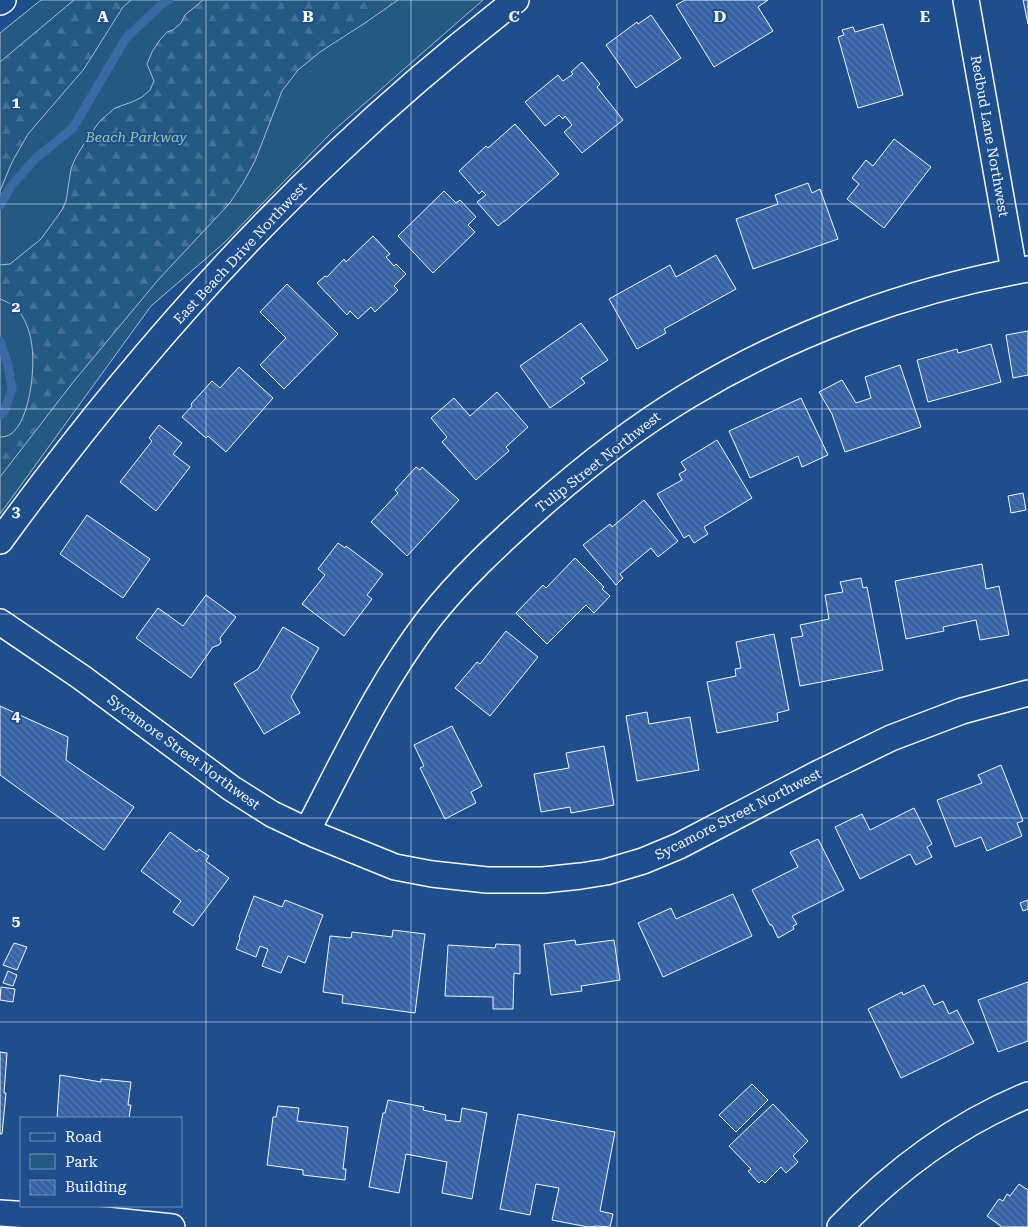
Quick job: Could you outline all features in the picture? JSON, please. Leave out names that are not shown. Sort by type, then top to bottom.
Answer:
[{"type":"street","name":"East Beach Drive Northwest","points":[[0,541],[63,456],[119,386],[247,242],[315,174],[387,107],[437,63],[516,0]]},
{"type":"street","name":"Redbud Lane Northwest","points":[[966,0],[1021,270]]},
{"type":"street","name":"Tulip Street Northwest","points":[[307,831],[387,680],[411,643],[468,574],[550,497],[594,462],[631,433],[690,394],[744,364],[801,338],[872,310],[917,295],[964,282],[1021,270]]},
{"type":"street","name":"Sycamore Street Northwest","points":[[0,622],[81,677],[231,788],[272,814],[307,831],[395,867],[432,874],[487,880],[543,880],[580,876],[606,872],[643,861],[673,848],[891,738],[962,711],[1028,693]]},
{"type":"street","points":[[840,1227],[884,1185],[926,1152],[988,1113],[1028,1095]]},
{"type":"street","points":[[0,1213],[105,1220],[172,1227]]},
{"type":"green space","name":"Beach Parkway","points":[[41,0],[483,0],[332,132],[224,243],[151,306],[0,514],[0,33]]},
{"type":"green space","points":[[74,0],[131,0],[123,7],[84,69],[28,134],[12,162],[0,191],[0,62]]},
{"type":"green space","points":[[203,0],[398,0],[320,52],[298,70],[282,91],[255,161],[229,204],[158,280],[74,381],[0,477],[0,437],[11,434],[23,418],[30,394],[33,356],[30,334],[19,311],[0,299],[0,265],[10,264],[41,239],[62,210],[66,201],[71,169],[88,137],[100,121],[115,108],[142,97],[150,90],[154,81],[147,64],[152,52],[167,32],[173,30],[181,23],[185,15]]},
{"type":"building","points":[[685,0],[768,0],[758,7],[773,31],[714,67],[676,5]]},
{"type":"building","points":[[1023,0],[1028,0],[1028,24]]},
{"type":"building","points":[[651,15],[681,58],[636,88],[606,45],[637,22],[638,24]]},
{"type":"building","points":[[883,24],[903,95],[858,108],[838,37],[844,35],[842,30],[853,27],[855,32]]},
{"type":"building","points":[[582,62],[600,84],[597,87],[623,120],[582,153],[564,132],[572,125],[565,116],[563,119],[559,115],[545,126],[525,102],[558,75],[563,81],[573,74],[571,72]]},
{"type":"building","points":[[515,124],[559,174],[498,226],[477,202],[486,195],[482,191],[479,194],[459,171],[486,146],[488,148]]},
{"type":"building","points":[[894,139],[931,167],[884,228],[847,199],[859,184],[852,178],[866,160],[873,166]]},
{"type":"building","points":[[808,183],[812,193],[820,189],[838,239],[753,269],[736,219],[778,204],[775,195]]},
{"type":"building","points":[[444,191],[456,203],[460,200],[476,217],[468,225],[475,232],[433,273],[398,236]]},
{"type":"building","points":[[373,236],[390,254],[386,257],[394,266],[396,264],[406,274],[394,286],[398,290],[375,312],[371,307],[358,319],[350,311],[347,315],[317,283],[325,276],[327,277],[344,259],[346,262]]},
{"type":"building","points":[[716,255],[736,289],[664,329],[666,333],[637,349],[609,299],[670,265],[676,277]]},
{"type":"building","points":[[287,284],[338,334],[284,389],[260,365],[286,338],[260,312]]},
{"type":"building","points":[[581,323],[608,360],[581,378],[585,383],[550,408],[520,366]]},
{"type":"building","points":[[1028,331],[1028,375],[1013,378],[1006,335]]},
{"type":"building","points":[[991,344],[1001,382],[928,402],[917,360],[957,349],[958,353]]},
{"type":"building","points":[[900,365],[921,427],[845,452],[832,414],[819,392],[842,380],[856,403],[871,398],[865,377]]},
{"type":"building","points":[[239,367],[273,398],[226,452],[182,417],[212,381],[220,388]]},
{"type":"building","points":[[497,392],[528,427],[506,447],[509,451],[476,480],[442,442],[447,437],[431,418],[454,398],[470,416]]},
{"type":"building","points":[[801,398],[828,455],[802,467],[798,456],[750,478],[729,431]]},
{"type":"building","points":[[159,425],[182,443],[173,454],[190,467],[156,511],[120,482],[152,441],[149,438]]},
{"type":"building","points":[[717,440],[752,498],[704,527],[708,534],[694,543],[689,535],[684,538],[657,494],[682,480],[679,474],[686,470],[681,462]]},
{"type":"building","points":[[416,467],[420,470],[422,467],[459,500],[407,556],[371,522],[398,493],[395,490]]},
{"type":"building","points":[[1023,493],[1026,510],[1011,513],[1008,496]]},
{"type":"building","points":[[644,500],[678,541],[658,557],[651,548],[620,574],[623,578],[616,585],[583,545],[610,524],[612,527]]},
{"type":"building","points":[[87,515],[150,559],[123,598],[60,554]]},
{"type":"building","points":[[338,543],[345,548],[346,546],[383,574],[367,595],[372,599],[344,636],[302,604],[325,575],[318,569]]},
{"type":"building","points":[[575,558],[604,587],[602,589],[610,596],[594,613],[586,605],[547,644],[516,613],[543,585],[546,588]]},
{"type":"building","points":[[982,564],[986,589],[999,586],[1009,635],[980,640],[976,620],[943,627],[944,631],[906,639],[895,581]]},
{"type":"building","points":[[861,578],[863,588],[867,587],[883,670],[800,686],[791,638],[803,636],[800,625],[829,619],[825,595],[843,592],[840,582]]},
{"type":"building","points":[[206,595],[236,617],[220,638],[221,642],[219,645],[213,647],[191,678],[136,638],[158,608],[183,626]]},
{"type":"building","points":[[283,627],[319,648],[291,697],[300,713],[264,734],[234,684],[258,669]]},
{"type":"building","points":[[506,631],[538,657],[490,716],[455,688],[477,662],[480,664]]},
{"type":"building","points":[[774,634],[789,710],[777,713],[778,721],[717,733],[707,682],[736,676],[735,669],[741,668],[736,642]]},
{"type":"building","points":[[0,706],[68,737],[66,760],[134,807],[104,850],[0,775]]},
{"type":"building","points":[[647,712],[649,724],[690,717],[699,770],[637,781],[626,716]]},
{"type":"building","points":[[452,726],[482,786],[471,792],[476,803],[445,819],[420,768],[424,766],[414,745]]},
{"type":"building","points":[[604,746],[614,805],[571,813],[570,807],[541,812],[534,774],[569,768],[566,753]]},
{"type":"building","points":[[1001,765],[1023,821],[1017,823],[1022,836],[987,851],[981,837],[955,847],[937,800],[982,783],[978,775]]},
{"type":"building","points":[[914,808],[932,844],[927,847],[932,857],[916,865],[910,854],[860,879],[835,827],[862,814],[870,830]]},
{"type":"building","points":[[170,832],[197,852],[199,849],[209,856],[206,861],[229,878],[193,926],[173,912],[181,901],[141,871]]},
{"type":"building","points":[[818,839],[844,890],[792,916],[797,924],[793,926],[794,929],[778,938],[752,890],[798,867],[790,852]]},
{"type":"building","points":[[733,894],[752,936],[663,977],[638,923],[671,908],[676,919]]},
{"type":"building","points":[[254,896],[282,907],[285,900],[323,915],[305,963],[288,956],[281,973],[262,966],[268,949],[260,946],[256,957],[236,949]]},
{"type":"building","points":[[1028,900],[1028,909],[1023,911],[1020,903]]},
{"type":"building","points":[[393,930],[425,934],[415,1013],[342,1003],[343,995],[323,992],[330,936],[351,938],[352,932],[392,937]]},
{"type":"building","points":[[575,940],[576,945],[614,940],[620,980],[581,986],[582,991],[551,995],[544,944]]},
{"type":"building","points":[[14,943],[27,947],[17,970],[3,965]]},
{"type":"building","points":[[496,944],[520,945],[520,974],[514,973],[513,1009],[493,1009],[493,997],[445,996],[448,945],[495,948]]},
{"type":"building","points":[[8,971],[17,975],[13,986],[3,983]]},
{"type":"building","points":[[1028,982],[1028,1041],[998,1052],[978,1000]]},
{"type":"building","points":[[924,985],[934,1005],[943,1001],[949,1014],[957,1010],[974,1043],[901,1078],[868,1009],[902,992],[903,995]]},
{"type":"building","points":[[1,987],[15,989],[13,1002],[0,1000]]},
{"type":"building","points":[[0,1052],[7,1053],[2,1134],[0,1134]]},
{"type":"building","points":[[60,1075],[101,1082],[101,1079],[131,1082],[128,1105],[131,1105],[129,1117],[57,1117]]},
{"type":"building","points":[[752,1084],[768,1100],[736,1132],[719,1115]]},
{"type":"building","points":[[388,1100],[424,1107],[423,1110],[446,1115],[445,1120],[460,1122],[462,1108],[487,1113],[472,1199],[442,1193],[447,1162],[406,1154],[399,1193],[369,1187],[383,1113],[385,1113]]},
{"type":"building","points":[[773,1104],[808,1141],[793,1156],[798,1162],[786,1173],[781,1167],[765,1183],[762,1180],[759,1183],[748,1171],[751,1169],[729,1146]]},
{"type":"building","points":[[278,1106],[299,1108],[297,1121],[348,1127],[343,1169],[346,1169],[345,1180],[303,1175],[303,1170],[267,1165],[273,1117],[276,1117]]},
{"type":"building","points":[[518,1114],[615,1132],[600,1211],[613,1214],[610,1227],[588,1227],[552,1220],[559,1188],[536,1184],[530,1215],[500,1209]]},
{"type":"building","points":[[1019,1184],[1028,1190],[1028,1227],[1002,1227],[987,1216],[999,1199],[1003,1201],[1007,1194],[1010,1196]]},
{"type":"waterway","points":[[0,205],[11,186],[36,158],[73,128],[126,38],[161,5],[169,0]]},
{"type":"waterway","points":[[0,341],[8,365],[12,389],[4,412],[0,415]]}]
